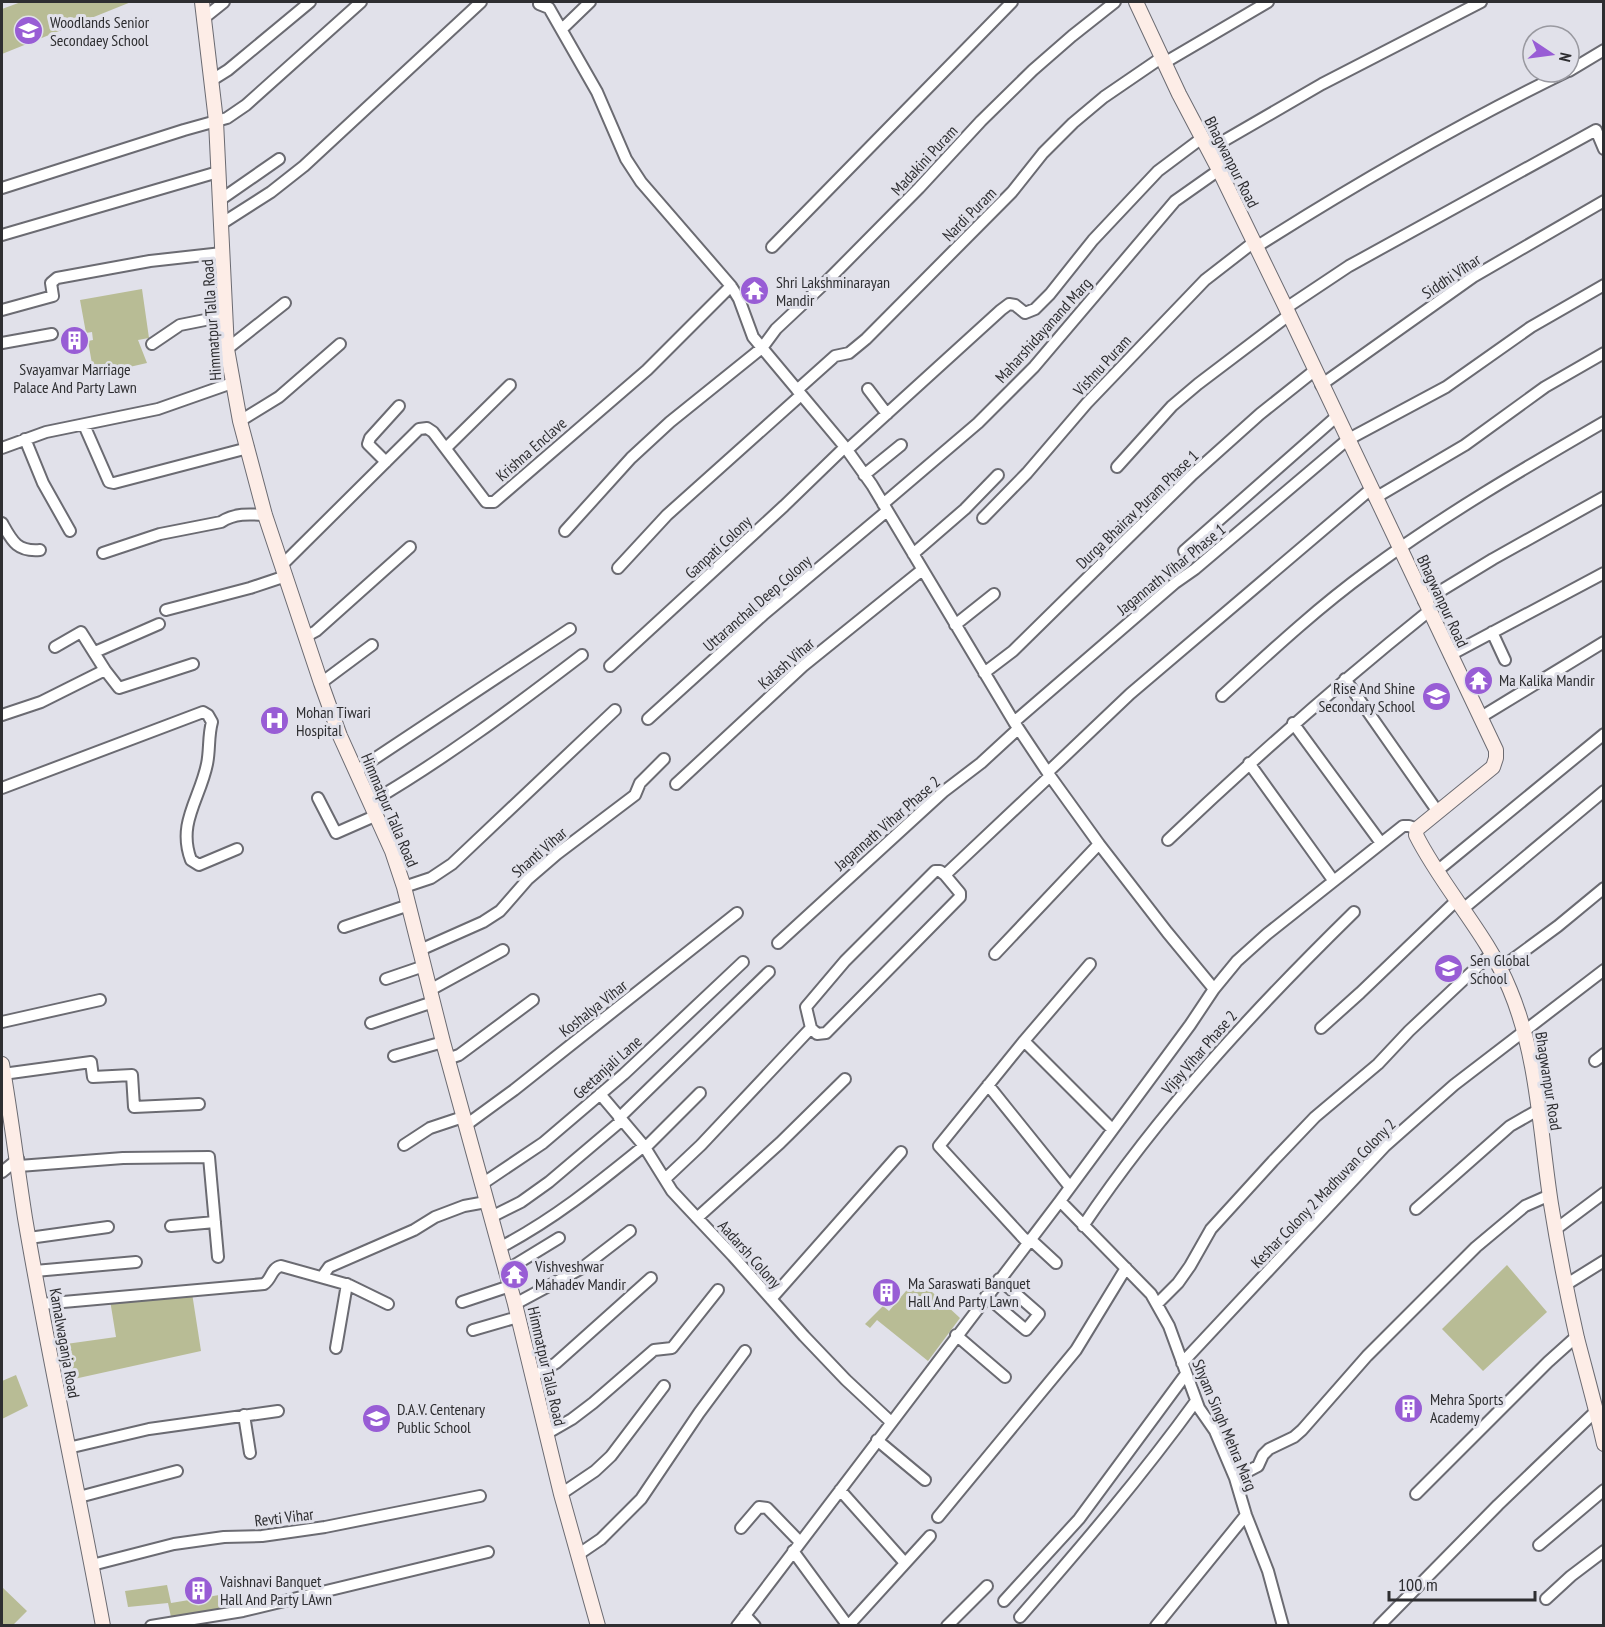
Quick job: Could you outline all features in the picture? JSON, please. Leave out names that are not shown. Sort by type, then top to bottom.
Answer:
[{"type":"street","name":"Himmatpur Talla Road","points":[[202,2],[216,121],[227,349],[240,421],[265,515],[321,683],[340,736],[377,815],[404,887],[447,1059],[510,1286],[561,1494],[598,1626]]},
{"type":"street","points":[[204,18],[224,2]]},
{"type":"street","points":[[212,80],[243,58],[310,2]]},
{"type":"street","points":[[2,188],[227,118],[246,105],[361,2]]},
{"type":"street","points":[[221,224],[271,192],[304,166],[481,2]]},
{"type":"street","points":[[562,29],[590,2]]},
{"type":"street","points":[[772,247],[1012,2]]},
{"type":"street","name":"Madakini Puram","points":[[565,531],[632,458],[670,422],[762,348],[776,329],[857,251],[996,106],[1072,36],[1115,2]]},
{"type":"street","name":"Bhagwanpur Road","points":[[1136,2],[1162,60],[1288,312],[1314,371],[1496,750],[1493,767],[1417,830],[1416,835],[1501,968],[1525,1032],[1556,1229],[1577,1336],[1603,1438]]},
{"type":"street","name":"Nardi Puram","points":[[618,568],[667,514],[835,356],[849,353],[866,339],[1012,192],[1043,153],[1073,123],[1104,97],[1162,60],[1268,2]]},
{"type":"street","points":[[1205,144],[1480,2]]},
{"type":"street","points":[[539,4],[549,8],[562,29],[597,92],[626,159],[641,182],[731,286],[739,299],[753,337],[864,474],[1016,726],[1099,844],[1214,989]]},
{"type":"street","name":"Vishnu Puram","points":[[1581,63],[1604,50]]},
{"type":"street","name":"Vishnu Puram","points":[[983,518],[1087,403],[1204,280],[1255,245],[1350,188],[1495,106],[1541,84]]},
{"type":"street","points":[[1117,467],[1172,406],[1349,266],[1596,130],[1604,148]]},
{"type":"street","name":"Ganpati Colony","points":[[610,666],[1001,310],[1009,304],[1015,305],[1025,313],[1035,309],[1094,240],[1158,171],[1205,144]]},
{"type":"street","points":[[219,200],[279,159]]},
{"type":"street","name":"Maharshidayanand Marg","points":[[885,507],[978,423],[1034,367],[1175,201],[1219,170]]},
{"type":"street","points":[[2,236],[218,172]]},
{"type":"street","name":"Siddhi Vihar","points":[[1321,385],[1473,277],[1604,201]]},
{"type":"street","points":[[2,310],[53,296],[51,284],[57,278],[150,261],[222,253]]},
{"type":"street","name":"Jagannath Vihar Phase 1","points":[[1016,726],[1175,583],[1195,569],[1347,440],[1446,387],[1531,327],[1604,285]]},
{"type":"street","name":"Krishna Enclave","points":[[284,570],[418,429],[427,428],[433,432],[486,502],[494,502],[647,370],[731,286]]},
{"type":"street","points":[[227,349],[285,303]]},
{"type":"street","points":[[152,344],[180,325],[225,316]]},
{"type":"street","points":[[2,344],[52,334]]},
{"type":"street","points":[[240,421],[279,397],[340,344]]},
{"type":"street","points":[[945,875],[1130,694],[1373,494],[1465,445],[1545,387],[1604,353]]},
{"type":"street","name":"Durga Bhairav Puram Phase 1","points":[[984,673],[1013,651],[1193,474],[1260,414],[1314,371]]},
{"type":"street","points":[[2,448],[46,432],[158,409],[232,383]]},
{"type":"street","points":[[446,448],[510,386]]},
{"type":"street","points":[[868,389],[887,414]]},
{"type":"street","points":[[386,462],[368,444],[370,438],[399,406]]},
{"type":"street","points":[[1184,551],[1336,417]]},
{"type":"street","points":[[1222,696],[1324,605],[1400,548],[1487,491],[1604,422]]},
{"type":"street","points":[[84,425],[109,482],[114,483],[248,448]]},
{"type":"street","points":[[25,439],[44,483],[70,531]]},
{"type":"street","points":[[864,474],[901,445]]},
{"type":"street","points":[[913,554],[998,475]]},
{"type":"street","points":[[1168,840],[1293,723],[1426,606],[1493,559],[1604,497]]},
{"type":"street","name":"Uttaranchal Deep Colony","points":[[648,719],[885,507]]},
{"type":"street","points":[[103,553],[160,534],[221,522],[228,517],[240,514],[265,515]]},
{"type":"street","points":[[2,523],[14,543],[21,548],[30,551],[40,550]]},
{"type":"street","points":[[307,636],[316,631],[410,547]]},
{"type":"street","points":[[166,610],[250,588],[284,570]]},
{"type":"street","name":"Kalash Vihar","points":[[676,784],[803,666],[922,570]]},
{"type":"street","points":[[1450,655],[1604,573]]},
{"type":"street","points":[[955,625],[994,594]]},
{"type":"street","points":[[95,652],[159,624]]},
{"type":"street","points":[[356,771],[570,629]]},
{"type":"street","points":[[55,647],[81,632],[119,688],[193,664]]},
{"type":"street","points":[[1492,632],[1505,660]]},
{"type":"street","points":[[1481,717],[1604,642]]},
{"type":"street","points":[[321,683],[372,645]]},
{"type":"street","points":[[371,802],[413,778],[526,698],[582,655]]},
{"type":"street","points":[[2,715],[41,702],[105,670]]},
{"type":"street","points":[[1345,679],[1438,812]]},
{"type":"street","points":[[404,887],[432,878],[452,864],[615,710]]},
{"type":"street","points":[[2,788],[202,712],[208,715],[212,722],[207,763],[191,806],[186,828],[186,847],[191,860],[199,865],[237,849]]},
{"type":"street","points":[[1293,723],[1381,843]]},
{"type":"street","name":"Jagannath Vihar Phase 2","points":[[778,943],[918,814],[981,764],[1016,726]]},
{"type":"street","points":[[1437,871],[1604,734]]},
{"type":"street","name":"Shanti Vihar","points":[[420,950],[483,922],[500,911],[528,879],[557,854],[635,795],[640,783],[664,759]]},
{"type":"street","points":[[1249,763],[1334,880]]},
{"type":"street","points":[[1321,1028],[1460,905],[1604,791]]},
{"type":"street","points":[[318,798],[336,833],[377,815]]},
{"type":"street","points":[[737,1626],[1070,1187],[1214,989],[1237,962],[1381,843],[1406,825],[1417,830]]},
{"type":"street","points":[[995,954],[1099,844]]},
{"type":"street","points":[[935,871],[940,871],[945,875],[960,893],[960,897],[826,1033],[817,1034],[811,1028],[806,1007],[816,994],[845,961],[935,871]]},
{"type":"street","points":[[1501,968],[1604,888]]},
{"type":"street","points":[[344,927],[409,905]]},
{"type":"street","name":"Vijay Vihar Phase 2","points":[[1083,1226],[1117,1175],[1251,1015],[1354,912]]},
{"type":"street","name":"Koshalya Vihar","points":[[404,1145],[430,1128],[465,1121],[514,1090],[737,913]]},
{"type":"street","points":[[371,1023],[431,996],[503,950]]},
{"type":"street","points":[[1157,1304],[1178,1283],[1211,1229],[1315,1117],[1378,1064],[1409,1031],[1492,953]]},
{"type":"street","name":"Geetanjali Lane","points":[[482,1184],[543,1143],[600,1094],[743,962]]},
{"type":"street","points":[[1056,1263],[1028,1240],[939,1146],[1090,964]]},
{"type":"street","points":[[386,979],[424,966]]},
{"type":"street","name":"Keshar Colony 2 Madhuvan Colony 2","points":[[1182,1363],[1385,1146],[1454,1086],[1604,970]]},
{"type":"street","points":[[491,1217],[522,1202],[549,1182],[620,1120],[769,972]]},
{"type":"street","points":[[2,1022],[100,1000]]},
{"type":"street","points":[[447,1059],[459,1055],[533,1000]]},
{"type":"street","points":[[665,1179],[701,1145],[811,1028]]},
{"type":"street","points":[[1024,1041],[1112,1129]]},
{"type":"street","points":[[394,1056],[443,1042]]},
{"type":"street","points":[[2,1068],[91,1062],[93,1077],[132,1075],[134,1107],[199,1104]]},
{"type":"street","name":"Kamalwaganja Road","points":[[2,1068],[6,1121],[18,1163],[41,1304],[103,1626]]},
{"type":"street","points":[[697,1218],[780,1143],[845,1079]]},
{"type":"street","points":[[988,1085],[1070,1187]]},
{"type":"street","points":[[499,1248],[567,1208],[644,1147],[700,1093]]},
{"type":"street","name":"Aadarsh Colony","points":[[600,1094],[644,1147],[672,1191],[846,1380],[891,1422]]},
{"type":"street","points":[[1416,1209],[1510,1126],[1538,1110]]},
{"type":"street","points":[[771,1299],[902,1152]]},
{"type":"street","points":[[2,1172],[18,1163],[210,1157],[218,1257]]},
{"type":"street","points":[[1556,1229],[1604,1193]]},
{"type":"street","points":[[1235,1478],[1258,1466],[1269,1449],[1294,1437],[1302,1430],[1367,1356],[1476,1247],[1525,1206],[1550,1195]]},
{"type":"street","name":"Shyam Singh Mehra Marg","points":[[1059,1201],[1151,1294],[1169,1326],[1196,1401],[1215,1431],[1235,1478],[1245,1515],[1268,1571],[1283,1626]]},
{"type":"street","points":[[325,1272],[414,1230],[435,1216],[464,1206],[486,1202]]},
{"type":"street","points":[[171,1226],[215,1222]]},
{"type":"street","points":[[29,1238],[108,1227]]},
{"type":"street","points":[[473,1330],[516,1310],[582,1268],[630,1231]]},
{"type":"street","points":[[505,1271],[559,1238]]},
{"type":"street","points":[[1567,1284],[1604,1261]]},
{"type":"street","points":[[36,1271],[136,1262]]},
{"type":"street","points":[[41,1304],[264,1284],[275,1269],[281,1266],[325,1272],[387,1304]]},
{"type":"street","points":[[938,1517],[1076,1350],[1126,1268]]},
{"type":"street","points":[[532,1377],[556,1363],[651,1278]]},
{"type":"street","points":[[986,1296],[1026,1330],[1039,1314],[999,1279]]},
{"type":"street","points":[[336,1348],[347,1284]]},
{"type":"street","points":[[462,1302],[510,1286]]},
{"type":"street","points":[[546,1434],[593,1403],[654,1350],[672,1348],[718,1290]]},
{"type":"street","points":[[956,1335],[1005,1377]]},
{"type":"street","points":[[1416,1494],[1577,1336]]},
{"type":"street","points":[[579,1554],[601,1539],[641,1499],[699,1413],[745,1351]]},
{"type":"street","points":[[1004,1601],[1079,1519],[1186,1374]]},
{"type":"street","points":[[561,1494],[595,1471],[611,1456],[664,1386]]},
{"type":"street","points":[[1020,1617],[1099,1527],[1196,1401]]},
{"type":"street","points":[[68,1448],[149,1429],[278,1411]]},
{"type":"street","points":[[1379,1626],[1498,1505],[1596,1411]]},
{"type":"street","points":[[244,1415],[250,1453]]},
{"type":"street","points":[[878,1440],[925,1480]]},
{"type":"street","points":[[79,1497],[177,1471]]},
{"type":"street","points":[[840,1490],[905,1563]]},
{"type":"street","points":[[1539,1545],[1604,1490]]},
{"type":"street","name":"Revti Vihar","points":[[92,1565],[174,1544],[325,1527],[480,1496]]},
{"type":"street","points":[[741,1528],[759,1507],[767,1508],[796,1546],[848,1626],[930,1536]]},
{"type":"street","points":[[1156,1626],[1245,1515]]},
{"type":"street","points":[[1546,1599],[1578,1570],[1604,1551]]},
{"type":"street","points":[[151,1626],[243,1611],[488,1552]]},
{"type":"street","points":[[947,1626],[987,1586]]},
{"type":"street","points":[[745,1615],[755,1626]]},
{"type":"green space","name":"Woodlands Senior Secondaey School","points":[[21,2],[131,2],[2,54],[2,9]]},
{"type":"green space","points":[[142,289],[149,338],[138,340],[147,363],[94,375],[88,341],[93,340],[92,332],[86,333],[80,300]]},
{"type":"green space","points":[[1507,1265],[1547,1312],[1483,1371],[1442,1329]]},
{"type":"green space","points":[[917,1278],[960,1318],[928,1361],[877,1320],[870,1328],[865,1324],[883,1306],[889,1311]]},
{"type":"green space","points":[[192,1293],[201,1351],[74,1379],[66,1344],[116,1337],[110,1300]]},
{"type":"green space","points":[[16,1375],[28,1406],[2,1419],[2,1381]]},
{"type":"green space","points":[[167,1585],[171,1603],[225,1594],[227,1608],[171,1617],[168,1603],[128,1607],[125,1591]]},
{"type":"green space","points":[[2,1587],[27,1611],[13,1625],[2,1625]]},
{"type":"place","name":"Woodlands Senior Secondaey School","points":[[29,31]]},
{"type":"place","name":"Shri Lakshminarayan Mandir","points":[[755,291]]},
{"type":"place","name":"Svayamvar Marriage Palace And Party Lawn","points":[[75,341]]},
{"type":"place","name":"Ma Kalika Mandir","points":[[1478,680]]},
{"type":"place","name":"Rise And Shine Secondary School","points":[[1436,697]]},
{"type":"place","name":"Mohan Tiwari Hospital","points":[[275,721]]},
{"type":"place","name":"Sen Global School","points":[[1449,969]]},
{"type":"place","name":"Vishveshwar Mahadev Mandir","points":[[514,1275]]},
{"type":"place","name":"Ma Saraswati Banquet Hall And Party Lawn","points":[[887,1292]]},
{"type":"place","name":"Mehra Sports Academy","points":[[1409,1408]]},
{"type":"place","name":"D.A.V. Centenary Public School","points":[[376,1418]]},
{"type":"place","name":"Vaishnavi Banquet Hall And Party LAwn","points":[[199,1590]]}]
